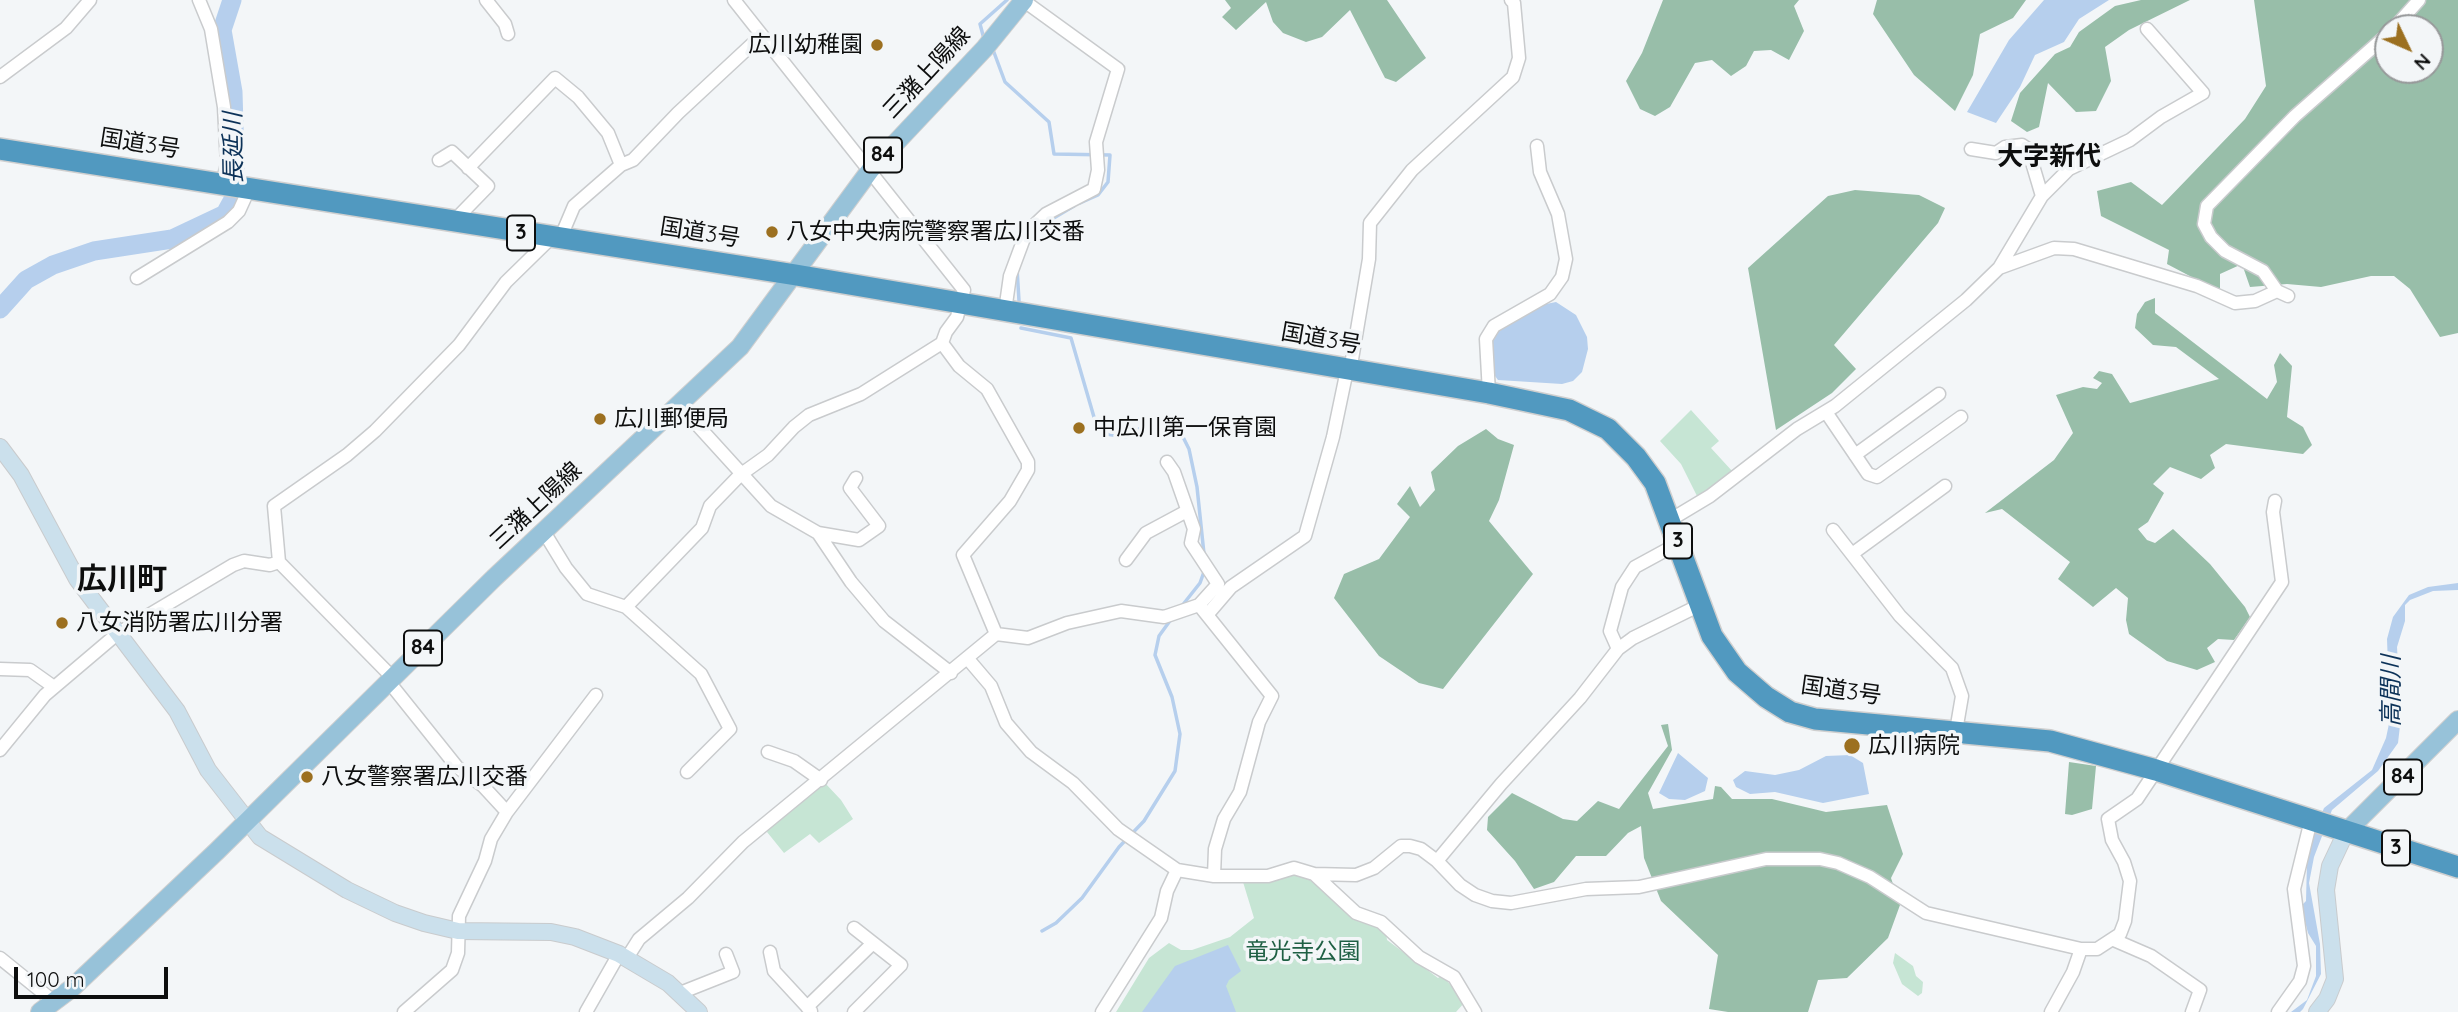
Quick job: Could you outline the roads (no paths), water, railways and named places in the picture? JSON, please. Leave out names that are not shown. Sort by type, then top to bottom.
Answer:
[{"type":"highway","name":"国道3号","points":[[0,149],[796,275],[1489,393],[1569,410],[1608,429],[1636,457],[1656,483],[1712,636],[1738,671],[1766,697],[1790,712],[1815,719],[1956,730],[2050,741],[2156,770],[2458,867]]},
{"type":"main road","name":"三潴上陽線","points":[[46,1006],[72,988],[544,532],[740,347],[796,275],[823,230],[871,169],[988,44],[1024,1]]},
{"type":"main road","name":"84","points":[[2326,825],[2458,720]]},
{"type":"street","points":[[0,77],[66,28],[90,0]]},
{"type":"street","points":[[137,278],[228,222],[239,211],[236,187],[227,164],[224,107],[211,29],[199,0]]},
{"type":"street","points":[[486,0],[505,24],[508,34]]},
{"type":"street","points":[[626,607],[702,528],[710,506],[740,475],[768,455],[809,415],[861,394],[943,343],[962,303],[964,290],[871,169],[734,0]]},
{"type":"street","points":[[586,1012],[623,956],[688,898],[726,857],[996,634],[1028,638],[1067,623],[1121,611],[1164,617],[1203,610],[1231,587],[1305,536],[1333,437],[1348,371],[1369,259],[1370,223],[1412,170],[1513,77],[1519,58],[1514,3],[1511,0]]},
{"type":"street","points":[[2406,14],[2419,0]]},
{"type":"street","points":[[1005,311],[1010,276],[1026,233],[1046,214],[1094,189],[1096,142],[1118,69],[1024,1]]},
{"type":"street","points":[[1670,520],[1710,496],[1797,429],[1826,412],[1966,300],[1999,268],[2042,195],[2069,169],[2130,140],[2161,117],[2203,93],[2147,29]]},
{"type":"street","points":[[507,812],[483,786],[457,767],[391,680],[279,562],[274,506],[347,455],[375,430],[459,345],[506,282],[555,238],[574,206],[621,166],[633,160],[678,113],[762,34]]},
{"type":"street","points":[[1999,268],[2054,248],[2074,249],[2197,286],[2235,303],[2282,294],[2263,271],[2225,251],[2211,237],[2204,224],[2207,206],[2295,116],[2374,46]]},
{"type":"street","points":[[468,168],[555,78],[578,97],[608,133],[619,153],[621,166]]},
{"type":"street","points":[[1971,149],[1996,153],[2005,146],[2022,145],[2028,149],[2042,195]]},
{"type":"street","points":[[1489,393],[1486,339],[1494,326],[1550,294],[1562,277],[1566,259],[1558,214],[1540,173],[1537,146]]},
{"type":"street","points":[[439,160],[452,152],[488,186],[453,222]]},
{"type":"street","points":[[943,343],[959,366],[988,389],[1028,462],[1028,470],[1010,501],[963,555],[996,634]]},
{"type":"street","points":[[1855,455],[1939,394]]},
{"type":"street","points":[[680,406],[771,506],[818,533],[859,540],[880,526],[850,488],[856,478]]},
{"type":"street","points":[[1826,412],[1868,474],[1877,477],[1961,417]]},
{"type":"street","points":[[0,447],[21,475],[77,579],[177,711],[208,770],[260,837],[287,856],[347,890],[395,913],[458,931],[551,932],[575,937],[623,956],[680,993],[699,1012]]},
{"type":"street","points":[[1167,462],[1174,472],[1194,529],[1191,543],[1218,584],[1203,610]]},
{"type":"street","points":[[1852,554],[1945,486]]},
{"type":"street","points":[[968,659],[991,686],[1006,723],[1031,752],[1073,783],[1118,830],[1177,870],[1214,876],[1268,876],[1294,867],[1314,874],[1356,875],[1374,868],[1401,846],[1421,849],[1437,860],[1460,886],[1475,895],[1492,901],[1511,903],[1586,889],[1639,887],[1766,859],[1820,859],[1838,863],[1870,877],[1926,914],[2081,949],[2097,949],[2115,940],[2125,921],[2130,881],[2124,862],[2112,841],[2108,819],[2137,799],[2282,582],[2273,512],[2275,501]]},
{"type":"street","points":[[1126,560],[1146,533],[1187,512]]},
{"type":"street","points":[[1833,530],[1900,616],[1952,668],[1962,696],[1956,730]]},
{"type":"street","points":[[544,532],[566,568],[587,594],[626,607],[701,674],[730,729],[687,772]]},
{"type":"street","points":[[818,533],[851,582],[884,621],[951,673]]},
{"type":"street","points":[[1618,649],[1610,631],[1622,587],[1635,567],[1679,543]]},
{"type":"street","points":[[0,750],[19,724],[54,687],[117,634],[233,565],[244,561],[270,565],[279,562]]},
{"type":"street","points":[[1437,860],[1501,784],[1580,698],[1618,649],[1633,638],[1700,605]]},
{"type":"street","points":[[1203,610],[1272,696],[1255,734],[1240,792],[1224,819],[1215,849],[1214,876]]},
{"type":"street","points":[[0,669],[30,670],[54,687]]},
{"type":"street","points":[[404,1012],[452,970],[458,953],[459,916],[507,812],[596,695]]},
{"type":"street","points":[[768,752],[793,761],[821,780]]},
{"type":"street","points":[[2278,1012],[2300,981],[2304,966],[2294,889],[2326,825]]},
{"type":"street","points":[[2317,1012],[2327,999],[2335,979],[2326,890],[2330,866],[2326,825]]},
{"type":"street","points":[[1102,1012],[1161,918],[1167,891],[1177,870]]},
{"type":"street","points":[[1314,874],[1356,913],[1381,922],[1419,957],[1454,977],[1475,1012]]},
{"type":"street","points":[[854,928],[901,965],[854,1012]]},
{"type":"street","points":[[2115,940],[2151,956],[2200,990],[2192,1012]]},
{"type":"street","points":[[770,953],[774,971],[810,1009],[872,944]]},
{"type":"street","points":[[2051,1012],[2073,972],[2081,949]]},
{"type":"street","points":[[680,993],[733,972],[726,954]]},
{"type":"street","points":[[0,958],[46,1006]]},
{"type":"water","points":[[2044,0],[2109,0],[2079,19],[2064,42],[2035,55],[2020,87],[1996,123],[1967,112],[2009,40]]},
{"type":"water","points":[[1556,302],[1576,315],[1587,337],[1588,349],[1582,372],[1573,381],[1562,384],[1498,380],[1495,376],[1491,339],[1496,332],[1541,305]]},
{"type":"water","name":"高間川","points":[[2458,583],[2458,590],[2433,591],[2410,600],[2405,605],[2405,621],[2397,647],[2401,717],[2398,743],[2378,771],[2332,810],[2314,857],[2309,883],[2320,944],[2321,974],[2303,1009],[2300,1012],[2291,1012],[2307,1000],[2316,976],[2316,946],[2308,933],[2301,906],[2306,901],[2307,862],[2312,837],[2324,808],[2372,770],[2386,738],[2390,719],[2387,639],[2393,617],[2409,595],[2428,587]]},
{"type":"water","points":[[1678,753],[1708,778],[1705,791],[1685,800],[1669,799],[1659,793]]},
{"type":"water","points":[[1850,755],[1863,763],[1869,794],[1823,803],[1775,792],[1750,794],[1736,787],[1733,780],[1745,771],[1775,775],[1799,770],[1826,756]]},
{"type":"water","points":[[1228,945],[1241,971],[1229,980],[1226,986],[1236,1012],[1142,1012],[1175,966]]},
{"type":"waterway","name":"長延川","points":[[0,309],[26,280],[53,265],[94,251],[172,239],[225,214],[236,194],[233,92],[222,30],[232,0]]},
{"type":"waterway","points":[[984,39],[980,24],[1007,0]]},
{"type":"waterway","points":[[992,47],[1005,82],[1049,122],[1054,154],[1110,155],[1108,182],[1098,195],[1080,203]]},
{"type":"waterway","points":[[1028,242],[1042,225],[1074,206]]},
{"type":"waterway","points":[[1017,268],[1019,301]]},
{"type":"waterway","points":[[1021,328],[1071,338],[1096,424],[1106,434],[1126,437],[1152,421],[1159,420],[1183,437],[1189,449],[1197,487],[1204,554]]},
{"type":"waterway","points":[[1181,607],[1200,583],[1205,569]]},
{"type":"waterway","points":[[1042,931],[1056,923],[1082,898],[1119,847],[1144,821],[1175,771],[1180,734],[1172,697],[1155,655],[1159,636],[1172,618]]},
{"type":"place","name":"広川幼稚園","points":[[877,45]]},
{"type":"place","name":"八女中央病院警察署広川交番","points":[[772,232]]},
{"type":"place","name":"広川郵便局","points":[[600,419]]},
{"type":"place","name":"中広川第一保育園","points":[[1079,428]]},
{"type":"place","name":"八女消防署広川分署","points":[[62,623]]},
{"type":"place","name":"広川病院","points":[[1852,746]]},
{"type":"place","name":"八女警察署広川交番","points":[[307,777]]},
{"type":"district","name":"大字新代","points":[[2049,157]]},
{"type":"district","name":"広川町","points":[[122,580]]},
{"type":"park label","name":"竜光寺公園","points":[[1303,952]]}]
